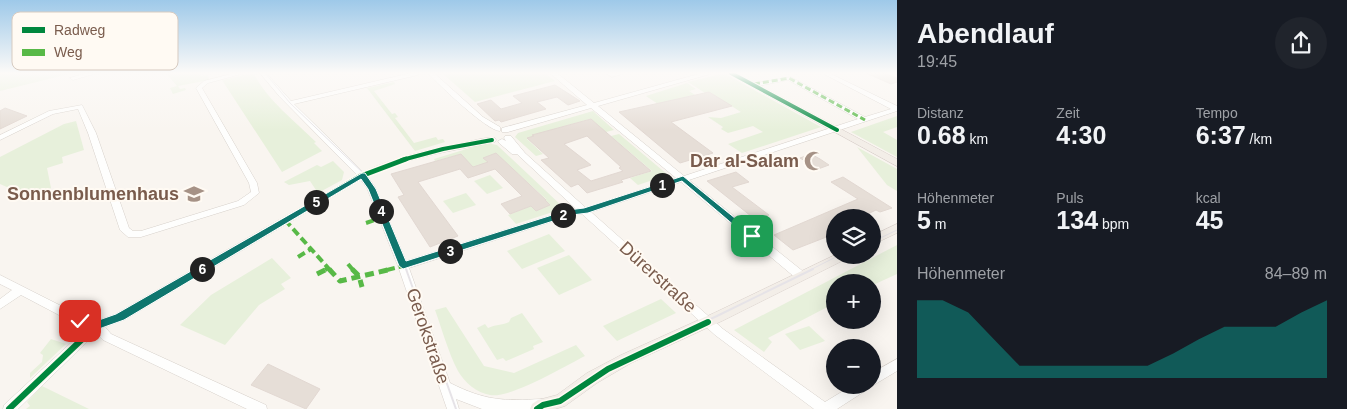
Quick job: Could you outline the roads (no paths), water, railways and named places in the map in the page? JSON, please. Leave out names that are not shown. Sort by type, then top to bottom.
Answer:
[{"type":"main road","points":[[768,92],[897,163]]},
{"type":"main road","points":[[881,236],[897,228]]},
{"type":"main road","points":[[549,406],[608,369],[826,264]]},
{"type":"street","points":[[0,138],[51,112],[80,106],[92,133],[125,230],[131,235],[141,234],[242,203],[255,193],[253,183],[201,92]]},
{"type":"street","name":"Gerokstraße","points":[[280,92],[362,175],[372,189],[403,266],[453,409]]},
{"type":"street","points":[[289,103],[336,92]]},
{"type":"street","name":"Dürerstraße","points":[[452,92],[708,322],[825,409]]},
{"type":"street","points":[[576,92],[801,276]]},
{"type":"street","points":[[8,409],[96,326],[120,317],[362,175],[378,168],[499,135],[536,122],[641,92]]},
{"type":"street","points":[[814,92],[865,120]]},
{"type":"street","points":[[863,92],[897,109]]},
{"type":"street","points":[[403,266],[571,212],[585,211],[897,109]]},
{"type":"street","points":[[0,279],[80,321],[96,326],[107,337],[261,409]]},
{"type":"street","points":[[0,305],[20,290]]},
{"type":"street","points":[[881,374],[897,364]]},
{"type":"street","points":[[446,387],[466,400],[492,407],[549,406]]},
{"type":"street","points":[[825,409],[849,394]]},
{"type":"tram line","points":[[281,92],[364,174],[373,188],[407,270]]},
{"type":"tram line","points":[[881,238],[897,230]]},
{"type":"tram line","points":[[810,270],[826,262]]},
{"type":"tram line","points":[[406,269],[456,409]]},
{"type":"tram line","points":[[544,409],[591,376],[612,364],[813,269]]},
{"type":"place","name":"Dar al-Salam","points":[[814,161]]},
{"type":"place","name":"Sonnenblumenhaus","points":[[194,194]]}]
